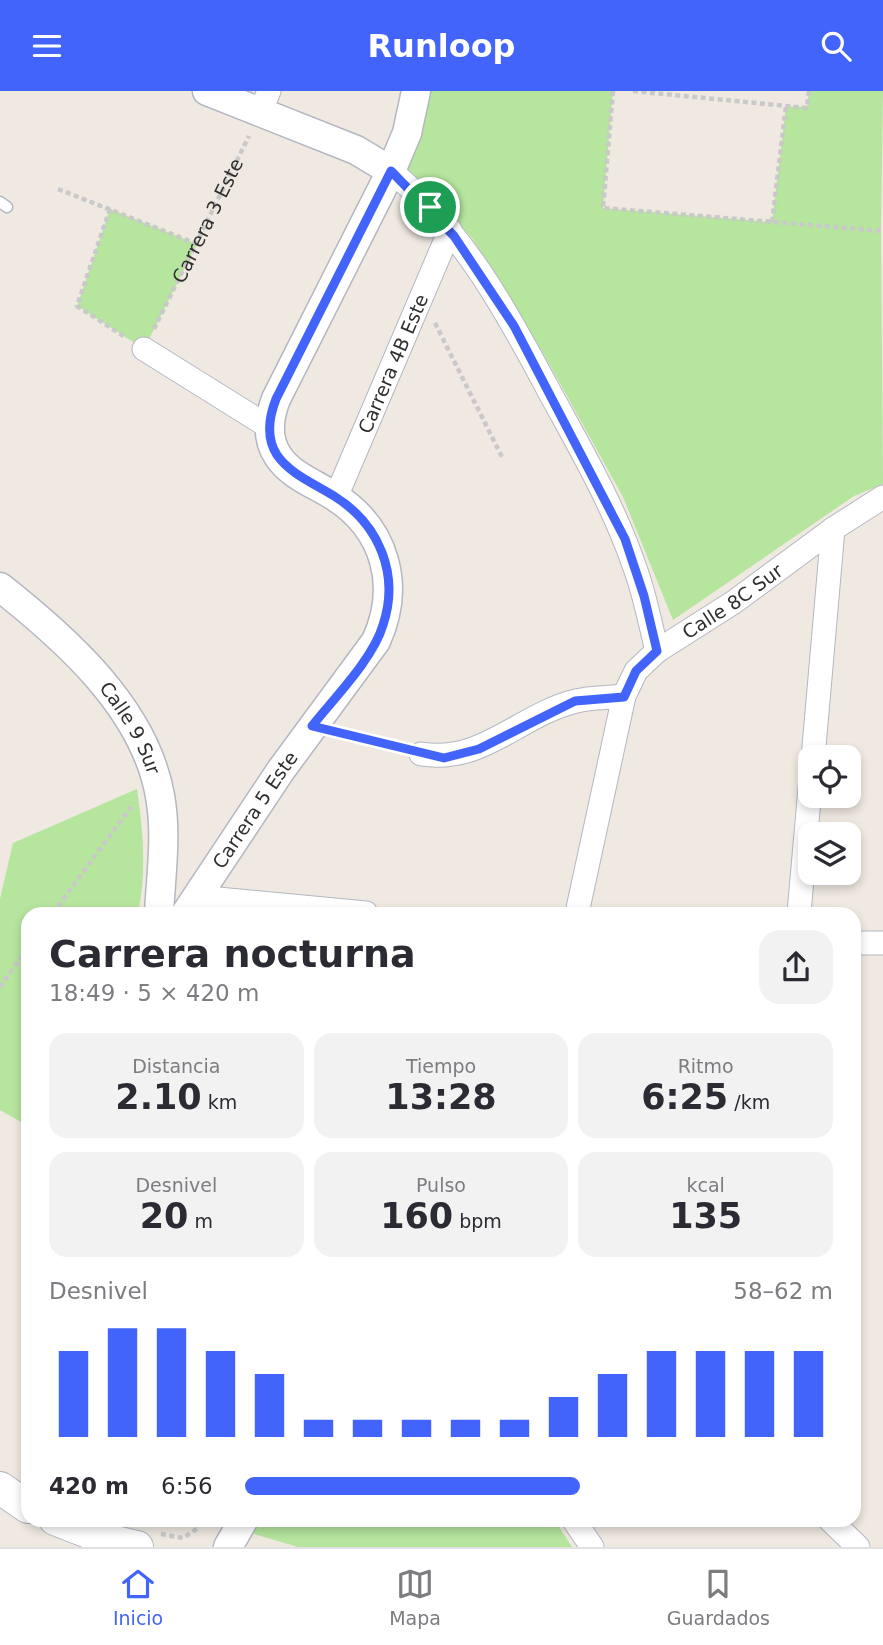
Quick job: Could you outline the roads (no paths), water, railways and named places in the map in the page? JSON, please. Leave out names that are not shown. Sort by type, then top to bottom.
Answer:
[{"type":"main road","points":[[49,1527],[72,1547]]},
{"type":"main road","points":[[75,1527],[111,1541],[137,1547]]},
{"type":"street","points":[[208,91],[264,102],[356,149],[391,171],[450,230],[514,326],[604,495],[635,567],[657,651]]},
{"type":"street","points":[[144,349],[270,427],[276,399],[391,171],[407,133],[416,91]]},
{"type":"street","name":"Carrera 4B Este","points":[[336,497],[450,230]]},
{"type":"street","name":"Carrera 5 Este","points":[[191,905],[312,726],[376,641],[389,600],[385,559],[370,528],[336,497],[284,464],[271,442],[270,427]]},
{"type":"street","name":"Calle 8C Sur","points":[[578,907],[624,697],[636,671],[657,651],[756,587],[832,529],[883,497]]},
{"type":"street","points":[[814,745],[832,529]]},
{"type":"street","name":"Calle 9 Sur","points":[[0,587],[57,636],[101,682],[126,714],[155,774],[163,830],[159,907]]},
{"type":"street","points":[[421,754],[444,758],[479,749],[575,701],[624,697]]},
{"type":"street","points":[[800,907],[808,808]]},
{"type":"street","points":[[191,905],[235,907]]},
{"type":"street","points":[[861,943],[883,943]]},
{"type":"street","points":[[228,1547],[239,1527]]},
{"type":"street","points":[[578,1527],[592,1547]]},
{"type":"street","points":[[839,1527],[858,1547]]}]
